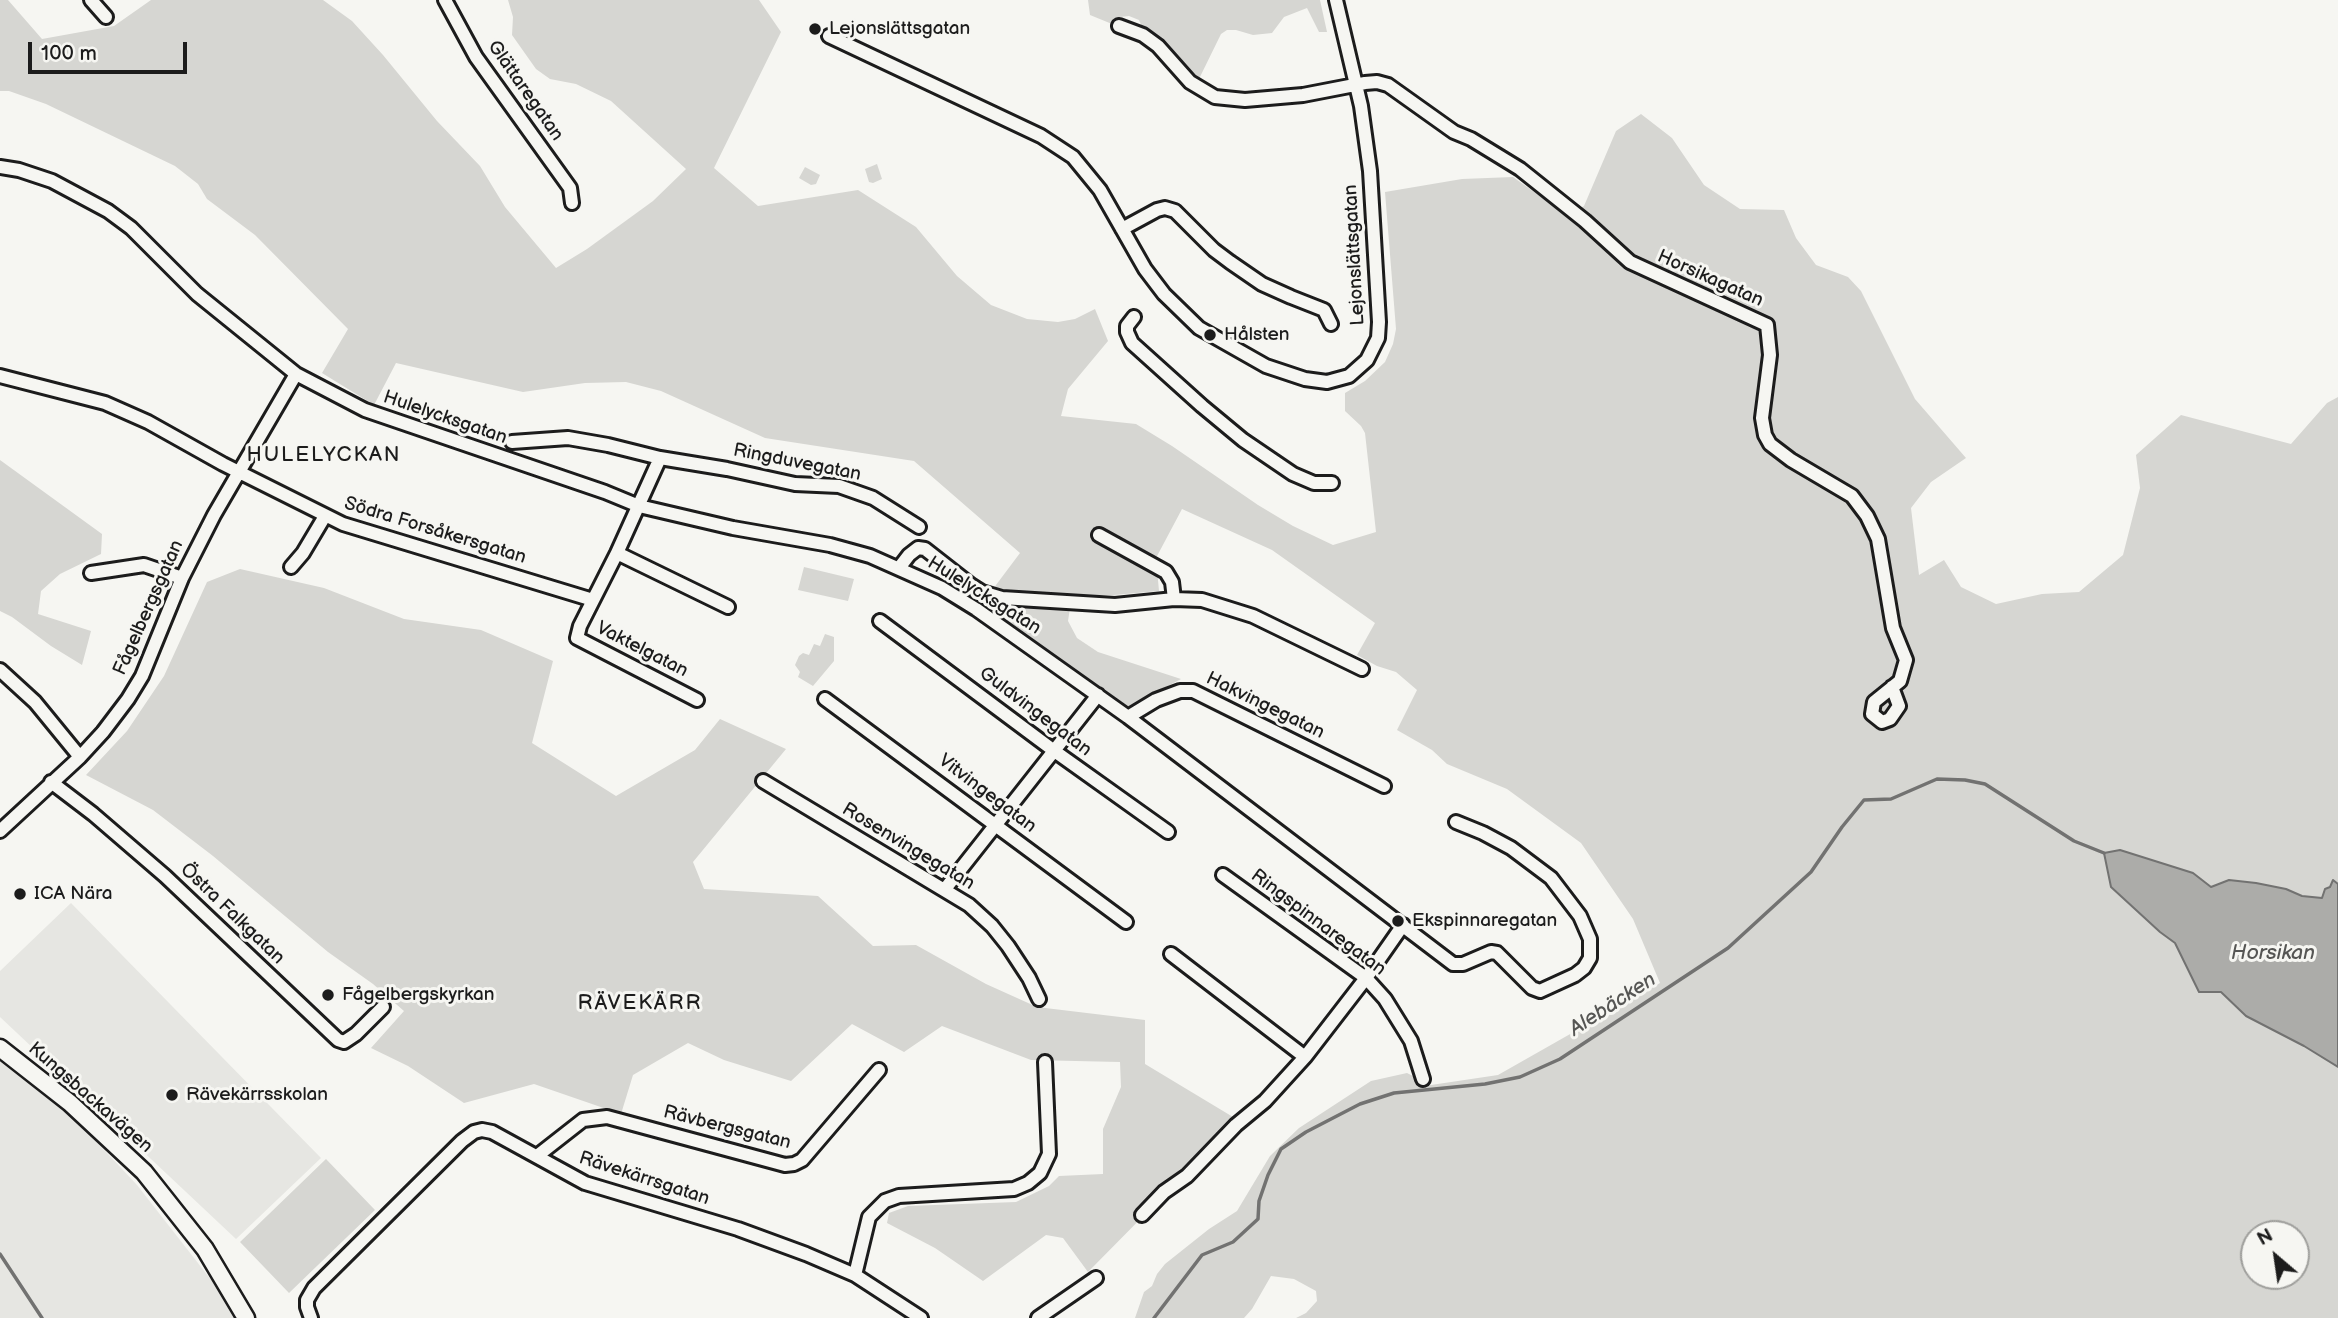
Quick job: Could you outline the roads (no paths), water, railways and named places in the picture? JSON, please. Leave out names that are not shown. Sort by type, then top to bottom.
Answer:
[{"type":"street","points":[[91,0],[106,18]]},
{"type":"street","name":"Glättaregatan","points":[[445,0],[477,57],[570,188],[572,203]]},
{"type":"street","name":"Lejonslättsgatan","points":[[829,36],[1041,136],[1073,157],[1100,190],[1145,269],[1164,294],[1199,328],[1252,360],[1279,371],[1322,382],[1338,381],[1360,368],[1373,351],[1379,322],[1370,171],[1358,84],[1336,0]]},
{"type":"street","points":[[1119,26],[1143,35],[1158,46],[1190,82],[1215,96],[1245,100],[1303,95],[1358,84]]},
{"type":"street","name":"Horsikagatan","points":[[1358,84],[1377,82],[1388,85],[1454,132],[1509,162],[1585,221],[1630,262],[1767,325],[1770,355],[1762,418],[1765,435],[1770,444],[1791,460],[1852,496],[1867,516],[1878,539],[1894,628],[1906,660],[1900,681],[1892,687]]},
{"type":"street","name":"Hulelycksgatan","points":[[0,167],[52,181],[108,211],[131,228],[197,294],[296,374],[365,410],[639,506],[733,528],[830,545],[870,556],[942,588],[976,609],[1128,717],[1454,964],[1462,964],[1491,952],[1497,953],[1532,988],[1540,991],[1584,968],[1590,958],[1590,939],[1580,916],[1551,878],[1511,848],[1456,822]]},
{"type":"street","name":"Lejonslättsgatan","points":[[1122,229],[1157,209],[1175,211],[1230,262],[1262,284],[1324,310],[1331,324]]},
{"type":"street","points":[[1134,317],[1127,326],[1128,338],[1195,401],[1243,440],[1293,474],[1314,483],[1332,483]]},
{"type":"street","name":"Fågelbergsgatan","points":[[2,825],[80,757],[103,732],[142,676],[181,578],[296,374]]},
{"type":"street","name":"Södra Forsåkersgatan","points":[[0,376],[105,402],[325,516],[392,540],[593,600]]},
{"type":"street","name":"Ringduvegatan","points":[[513,442],[568,438],[795,484],[839,486],[873,498],[919,527]]},
{"type":"street","name":"Vaktelgatan","points":[[660,458],[580,626],[577,638],[697,700]]},
{"type":"street","points":[[291,567],[303,553],[325,516]]},
{"type":"street","points":[[1099,535],[1166,572],[1172,582],[1174,599]]},
{"type":"street","points":[[899,568],[918,548],[925,549],[971,586],[1002,598],[1115,605],[1174,599],[1202,600],[1253,616],[1362,669]]},
{"type":"street","points":[[617,553],[728,607]]},
{"type":"street","points":[[91,573],[144,565],[181,578]]},
{"type":"street","name":"Guldvingegatan","points":[[880,621],[1168,832]]},
{"type":"street","points":[[0,670],[35,702],[80,757]]},
{"type":"street","name":"Hakvingegatan","points":[[1128,717],[1156,700],[1180,691],[1193,691],[1384,786]]},
{"type":"street","points":[[945,890],[1098,695]]},
{"type":"street","name":"Vitvingegatan","points":[[825,699],[1126,922]]},
{"type":"street","name":"Rosenvingegatan","points":[[763,781],[969,905],[992,926],[1008,946],[1029,978],[1038,999]]},
{"type":"street","name":"Östra Falkgatan","points":[[51,782],[165,877],[338,1040],[344,1042],[356,1034],[383,1007]]},
{"type":"street","name":"Ringspinnaregatan","points":[[1223,875],[1366,978],[1385,999],[1411,1041],[1423,1079]]},
{"type":"street","points":[[1142,1216],[1164,1192],[1187,1176],[1236,1125],[1265,1101],[1305,1057],[1403,925]]},
{"type":"street","points":[[1171,954],[1305,1057]]},
{"type":"street","name":"Kungsbackavägen","points":[[0,1048],[78,1110],[144,1172],[205,1249],[246,1318]]},
{"type":"street","points":[[855,1275],[869,1217],[885,1201],[899,1195],[1014,1189],[1040,1172],[1049,1154],[1045,1062]]},
{"type":"street","name":"Rävbergsgatan","points":[[537,1156],[583,1121],[607,1117],[785,1165],[794,1164],[802,1160],[879,1070]]},
{"type":"street","name":"Rävekärrsgatan","points":[[311,1318],[307,1300],[314,1288],[462,1141],[474,1132],[482,1130],[492,1132],[585,1183],[738,1229],[806,1254],[855,1275],[921,1318]]},
{"type":"street","points":[[1038,1318],[1096,1278]]},
{"type":"water","name":"Horsikan","points":[[2120,850],[2193,873],[2211,887],[2229,880],[2256,883],[2286,889],[2302,896],[2322,898],[2325,889],[2330,887],[2333,880],[2338,884],[2338,1067],[2246,1016],[2221,992],[2199,992],[2175,943],[2111,887],[2104,853]]},
{"type":"waterway","name":"Alebäcken","points":[[1154,1318],[1202,1255],[1233,1242],[1258,1219],[1259,1201],[1281,1149],[1306,1132],[1360,1104],[1394,1093],[1485,1084],[1520,1077],[1560,1059],[1728,948],[1811,872],[1864,800],[1891,799],[1937,779],[1985,784],[2074,841],[2104,853]]},
{"type":"waterway","points":[[0,1254],[42,1318]]},
{"type":"place","name":"Lejonslättsgatan","points":[[815,29]]},
{"type":"place","name":"Hålsten","points":[[1210,335]]},
{"type":"place","name":"ICA Nära","points":[[20,894]]},
{"type":"place","name":"Ekspinnaregatan","points":[[1398,921]]},
{"type":"place","name":"Fågelbergskyrkan","points":[[328,995]]},
{"type":"place","name":"Rävekärrsskolan","points":[[172,1095]]},
{"type":"district","name":"HULELYCKAN","points":[[324,456]]},
{"type":"district","name":"RÄVEKÄRR","points":[[640,1004]]}]
